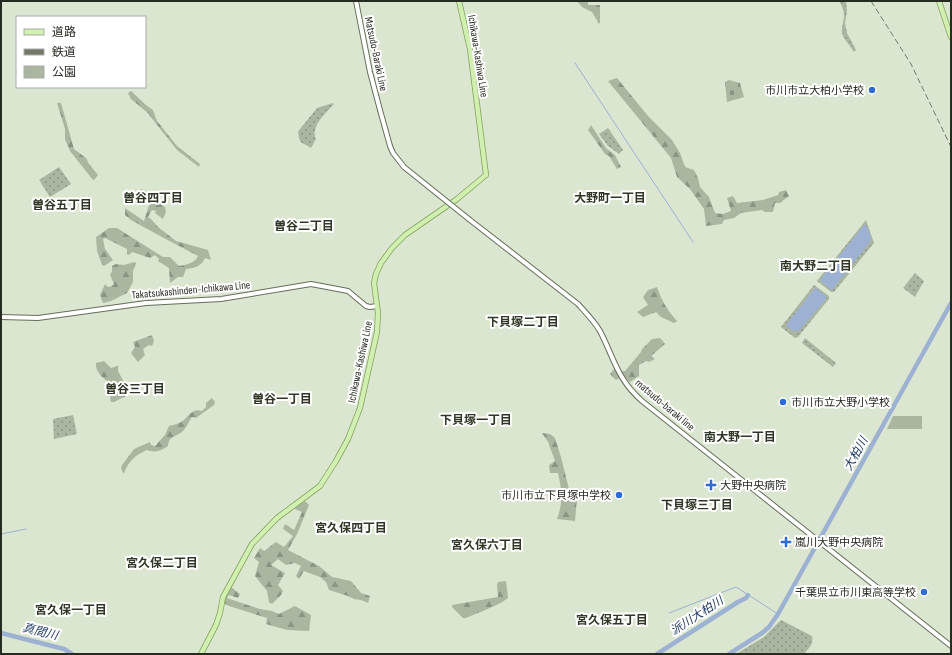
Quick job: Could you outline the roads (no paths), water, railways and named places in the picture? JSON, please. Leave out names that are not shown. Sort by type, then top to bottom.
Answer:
[{"type":"main road","name":"Matsudo-Baraki Line","points":[[356,1],[370,72],[380,110]]},
{"type":"main road","name":"Ichikawa-Kashiwa Line","points":[[201,654],[216,625],[223,596],[252,544],[277,518],[320,486],[343,450],[360,408],[378,324],[374,280],[379,267],[390,250],[411,231],[457,199],[486,175],[470,49],[459,1]]},
{"type":"main road","points":[[939,1],[951,37]]},
{"type":"main road","name":"matsudo-baraki line","points":[[380,110],[390,146],[393,153],[404,167],[578,304],[599,330],[618,371],[637,396],[951,646]]},
{"type":"main road","name":"Takatsukashinden-Ichikawa Line","points":[[1,317],[38,318],[146,302],[221,299],[311,284],[348,291],[366,306],[377,306]]},
{"type":"water","points":[[864,225],[866,225],[871,238],[870,242],[831,290],[820,280]]},
{"type":"water","points":[[816,288],[826,296],[826,299],[799,331],[797,330],[795,332],[786,326]]},
{"type":"waterway","points":[[575,63],[693,242]]},
{"type":"waterway","name":"大柏川","points":[[729,654],[762,633],[769,627],[778,614],[951,303]]},
{"type":"waterway","points":[[1,534],[26,529]]},
{"type":"waterway","name":"派川大柏川","points":[[669,613],[736,587],[778,614]]},
{"type":"waterway","name":"派川大柏川","points":[[657,654],[746,598],[748,595]]},
{"type":"waterway","name":"真間川","points":[[1,633],[64,649],[72,654]]},
{"type":"railway","points":[[871,1],[911,64],[951,147]]},
{"type":"place","name":"市川市立大柏小学校","points":[[872,90]]},
{"type":"place","name":"市川市立大野小学校","points":[[783,402]]},
{"type":"place","name":"大野中央病院","points":[[711,485]]},
{"type":"place","name":"市川市立下貝塚中学校","points":[[619,495]]},
{"type":"place","name":"嵐川大野中央病院","points":[[786,542]]},
{"type":"place","name":"千葉県立市川東高等学校","points":[[924,592]]},
{"type":"district","name":"曽谷四丁目","points":[[153,198]]},
{"type":"district","name":"大野町一丁目","points":[[610,198]]},
{"type":"district","name":"曽谷五丁目","points":[[62,205]]},
{"type":"district","name":"曽谷二丁目","points":[[304,226]]},
{"type":"district","name":"南大野二丁目","points":[[816,266]]},
{"type":"district","name":"下貝塚二丁目","points":[[523,322]]},
{"type":"district","name":"曽谷三丁目","points":[[135,389]]},
{"type":"district","name":"曽谷一丁目","points":[[282,399]]},
{"type":"district","name":"下貝塚一丁目","points":[[476,420]]},
{"type":"district","name":"南大野一丁目","points":[[740,437]]},
{"type":"district","name":"下貝塚三丁目","points":[[697,505]]},
{"type":"district","name":"宮久保四丁目","points":[[351,528]]},
{"type":"district","name":"宮久保六丁目","points":[[487,545]]},
{"type":"district","name":"宮久保二丁目","points":[[162,563]]},
{"type":"district","name":"宮久保一丁目","points":[[71,610]]},
{"type":"district","name":"宮久保五丁目","points":[[612,620]]}]
